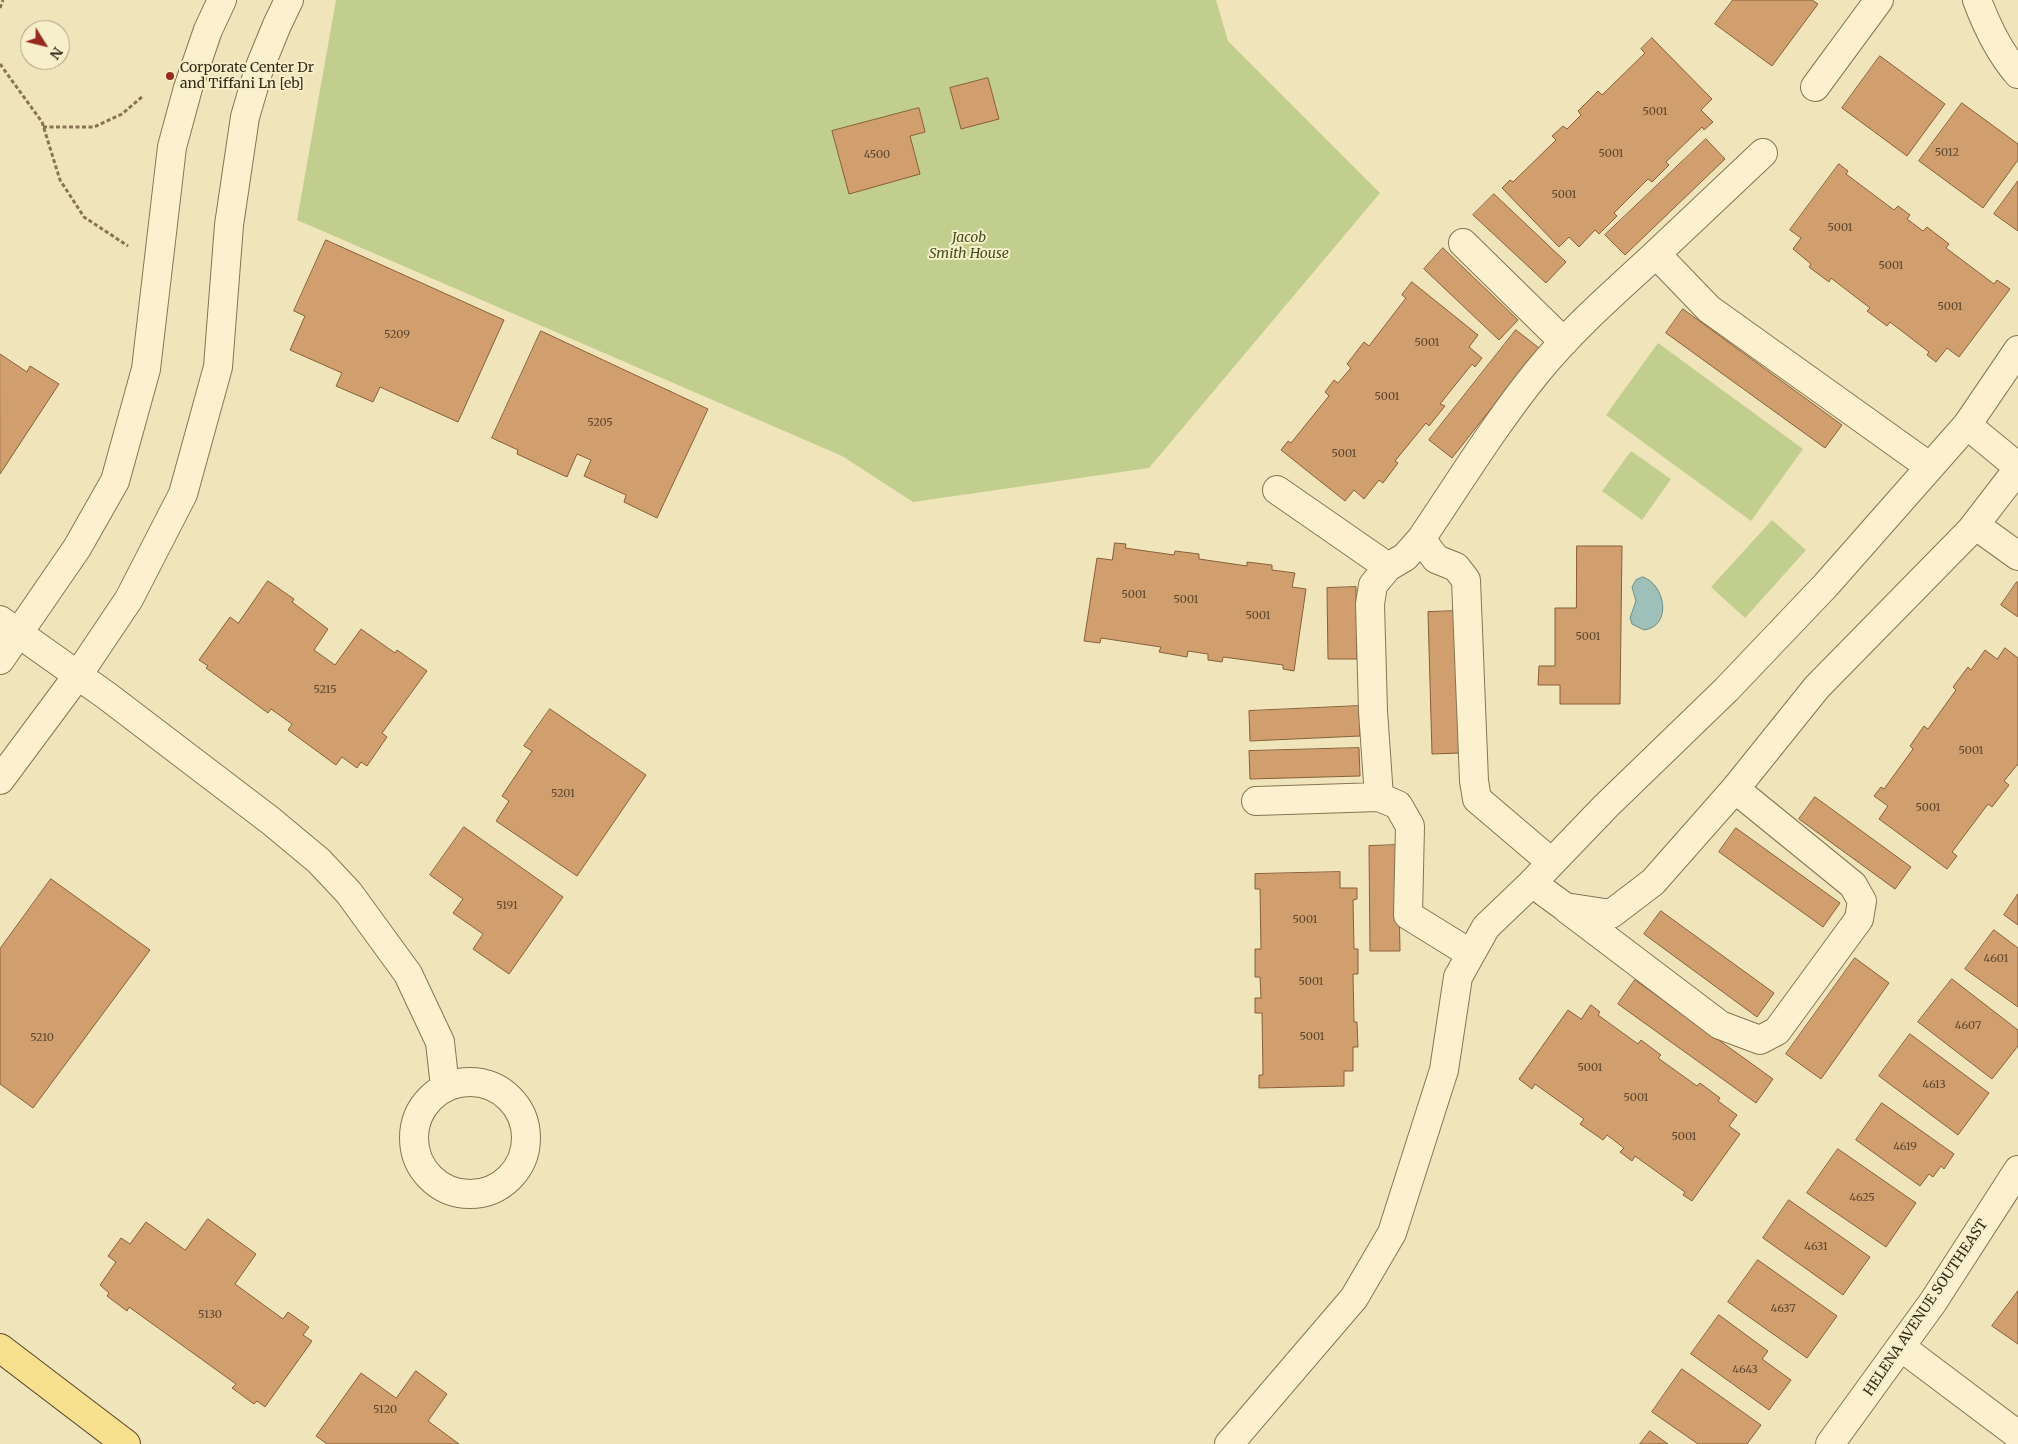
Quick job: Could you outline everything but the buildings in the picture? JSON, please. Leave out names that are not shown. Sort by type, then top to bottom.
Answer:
[{"type":"main road","points":[[0,1348],[126,1444]]},
{"type":"street","points":[[0,660],[10,627],[77,548],[115,481],[146,369],[172,147],[188,88],[208,30],[222,0]]},
{"type":"street","points":[[0,780],[78,675],[129,599],[183,494],[218,367],[229,225],[244,117],[259,70],[277,24],[289,0]]},
{"type":"street","points":[[1815,87],[1879,0]]},
{"type":"street","points":[[1977,0],[1989,32],[2006,61],[2018,74]]},
{"type":"street","points":[[1379,797],[1373,711],[1370,604],[1373,585],[1388,567],[1405,557],[1421,539],[1508,410],[1538,370],[1564,342],[1763,152]]},
{"type":"street","points":[[1463,243],[1564,342]]},
{"type":"street","points":[[1656,254],[1709,309],[1930,467]]},
{"type":"street","points":[[1229,1444],[1354,1298],[1392,1233],[1444,1070],[1458,977],[1486,927],[1532,883],[1606,806],[1726,690],[1826,585],[1967,425],[2018,350]]},
{"type":"street","points":[[1565,907],[1612,914],[1653,882],[1734,789],[1817,687],[1975,525],[2018,468],[1967,425]]},
{"type":"street","points":[[1277,490],[1388,567]]},
{"type":"street","points":[[1975,525],[2018,556]]},
{"type":"street","points":[[1421,539],[1436,558],[1456,567],[1466,580],[1474,781],[1477,799],[1551,862]]},
{"type":"street","points":[[10,627],[78,675],[272,821],[319,862],[349,892],[408,974],[440,1042],[445,1087]]},
{"type":"street","points":[[1532,883],[1720,1024],[1760,1040],[1778,1031],[1859,919],[1862,901],[1853,885],[1734,789]]},
{"type":"street","points":[[1256,801],[1379,797],[1398,805],[1410,826],[1408,915],[1471,954]]},
{"type":"street","points":[[466,1081],[488,1084],[508,1095],[521,1112],[527,1134],[524,1156],[514,1175],[496,1189],[474,1195],[452,1192],[433,1181],[419,1164],[413,1142],[416,1120],[427,1101],[445,1087],[466,1081]]},
{"type":"street","name":"HELENA AVENUE SOUTHEAST","points":[[1830,1444],[1933,1302],[2018,1170]]},
{"type":"street","points":[[1901,1347],[2018,1435]]},
{"type":"path","points":[[0,7],[3,0]]},
{"type":"path","points":[[0,64],[42,122],[60,180],[84,217],[129,247]]},
{"type":"path","points":[[43,127],[94,127],[122,114],[143,96]]},
{"type":"green space","name":"Jacob Smith House","points":[[336,0],[1216,0],[1228,41],[1380,193],[1149,468],[913,502],[842,456],[297,220]]},
{"type":"green space","points":[[1658,343],[1803,449],[1751,521],[1606,415]]},
{"type":"green space","points":[[1631,451],[1671,479],[1642,520],[1602,491]]},
{"type":"green space","points":[[1772,520],[1806,550],[1745,618],[1711,587]]},
{"type":"water","points":[[1643,577],[1651,581],[1657,588],[1663,605],[1659,621],[1653,627],[1644,630],[1632,624],[1630,618],[1636,601],[1632,587],[1636,580]]},
{"type":"place","name":"Corporate Center Dr and Tiffani Ln [eb]","points":[[170,76]]}]
